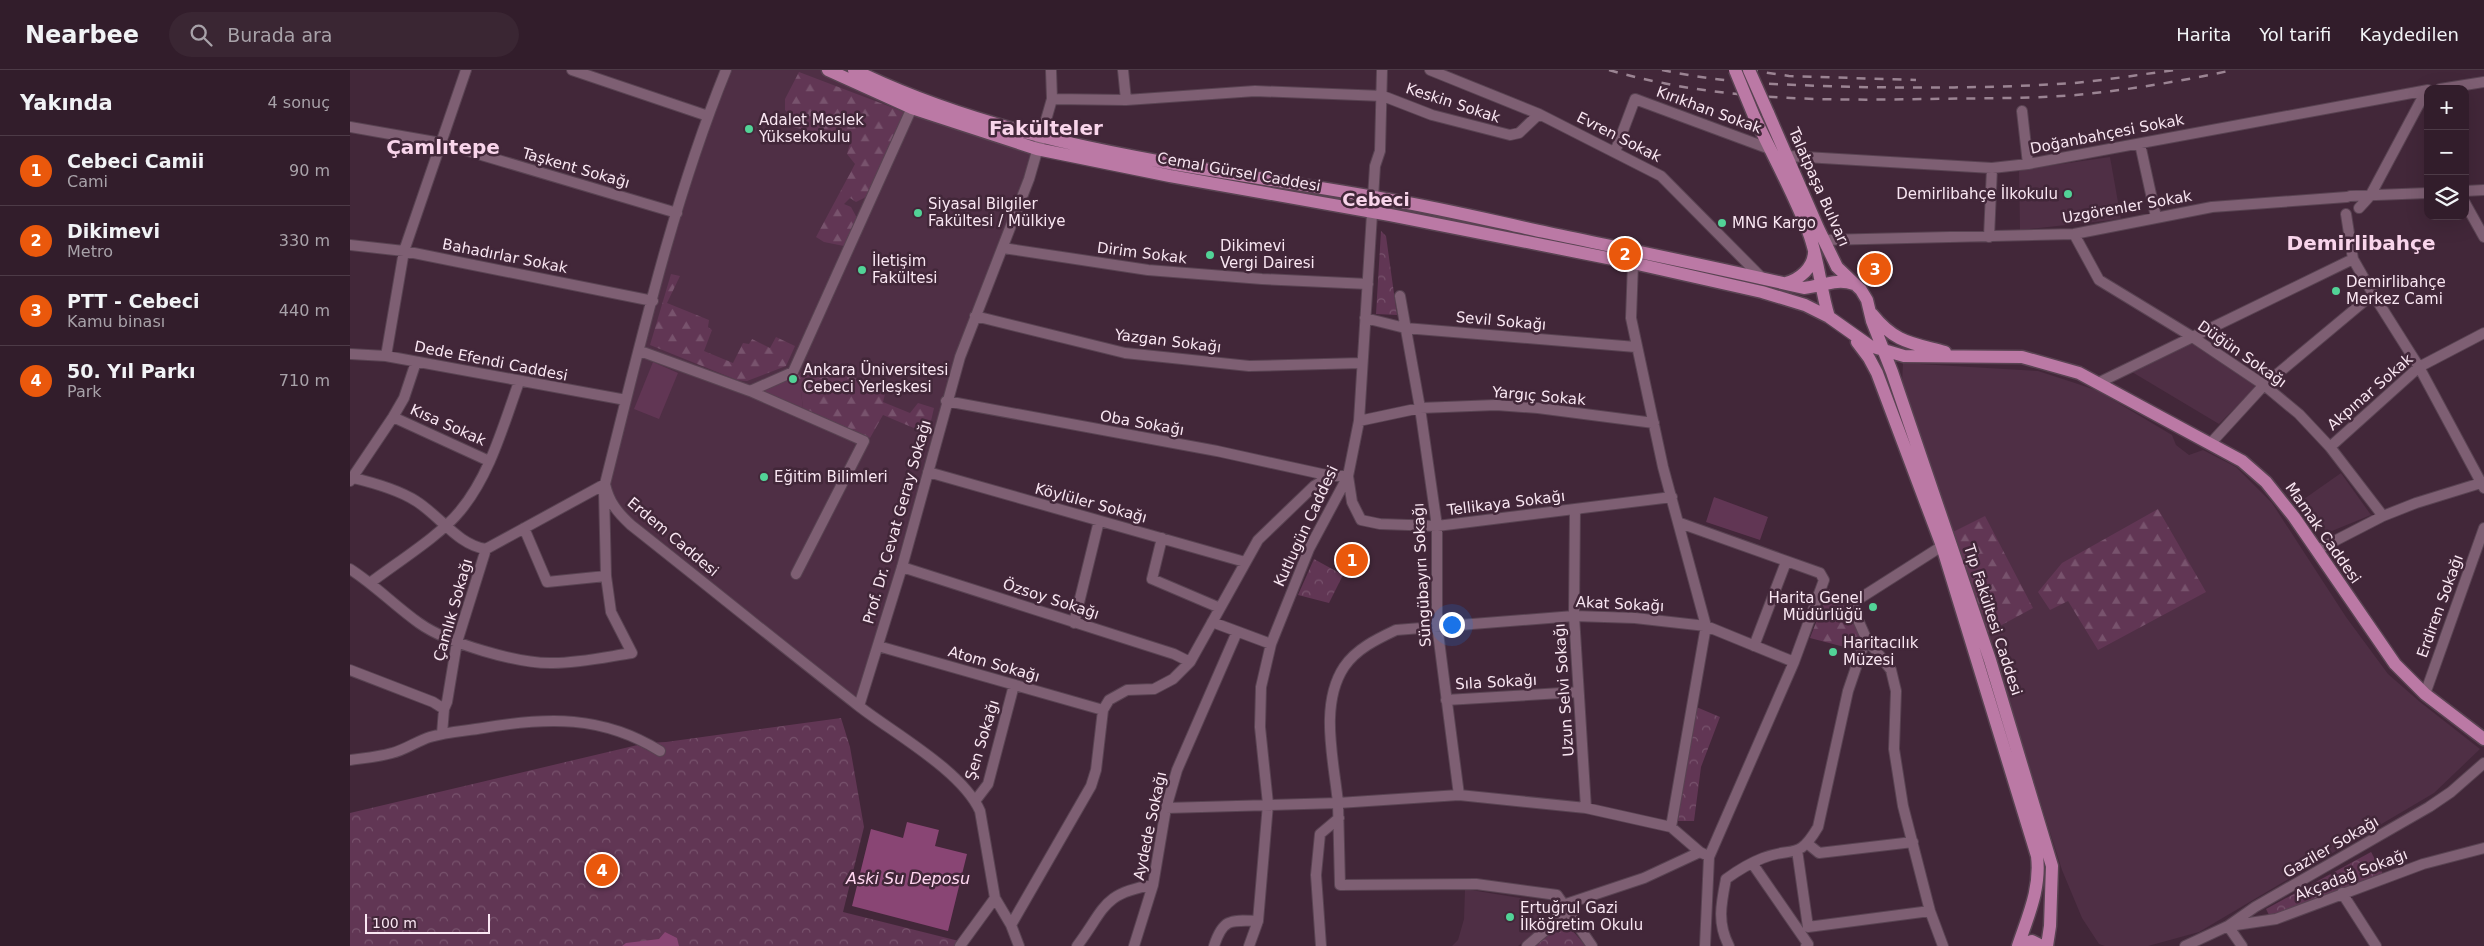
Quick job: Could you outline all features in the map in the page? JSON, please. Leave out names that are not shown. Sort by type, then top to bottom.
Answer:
[{"type":"main road","name":"Cemal Gürsel Caddesi","points":[[828,70],[1037,149],[1170,176],[1373,212],[1634,263],[1771,295],[1805,305],[1829,317]]},
{"type":"main road","name":"Cemal Gürsel Caddesi","points":[[854,70],[914,103],[1040,136],[1173,164],[1374,197],[1804,288],[1821,286]]},
{"type":"main road","name":"Talatpaşa Bulvarı","points":[[1735,70],[1754,116],[1808,231],[1821,286]]},
{"type":"main road","name":"Talatpaşa Bulvarı","points":[[1749,70],[1823,240],[1838,267],[1867,300],[1869,310]]},
{"type":"main road","points":[[1786,284],[1798,279],[1807,269],[1811,264],[1814,250]]},
{"type":"main road","points":[[1854,284],[1837,281],[1821,286],[1829,317],[1845,329],[1860,326],[1866,320],[1869,310]]},
{"type":"main road","name":"Tıp Fakültesi Caddesi","points":[[1869,310],[1990,660],[2052,866],[2050,926],[2047,946]]},
{"type":"main road","name":"Mamak Caddesi","points":[[1869,310],[1887,329],[1906,342],[1957,355]]},
{"type":"main road","name":"Tıp Fakültesi Caddesi","points":[[1845,329],[1869,358],[1877,373],[1942,546],[2038,856],[2039,874],[2034,897],[2018,946]]},
{"type":"main road","name":"Mamak Caddesi","points":[[1845,329],[1870,346],[1904,356],[2022,357],[2079,373],[2100,382],[2186,432],[2242,461],[2266,482],[2280,498],[2317,550],[2376,640],[2395,664],[2424,694],[2484,739]]},
{"type":"main road","points":[[2018,946],[2032,942],[2042,946]]},
{"type":"street","points":[[386,356],[404,252],[466,70]]},
{"type":"street","points":[[572,70],[708,116]]},
{"type":"street","points":[[350,569],[421,625],[457,642],[517,659],[551,664],[632,653],[612,612],[606,576],[603,511],[604,484],[677,213],[708,116],[726,70]]},
{"type":"street","name":"Prof. Dr. Cevat Geray Sokağı","points":[[859,706],[902,567],[946,401],[975,316],[1029,179],[1052,99],[1051,70]]},
{"type":"street","points":[[1123,70],[1126,100]]},
{"type":"street","name":"Kutlugün Caddesi","points":[[1250,946],[1258,921],[1268,804],[1260,727],[1261,687],[1271,644],[1310,548],[1348,476],[1359,421],[1361,363],[1375,166],[1380,151],[1383,96],[1382,70]]},
{"type":"street","name":"Evren Sokak","points":[[1430,70],[1539,114],[1661,176],[1762,278]]},
{"type":"street","points":[[2465,85],[2484,82]]},
{"type":"street","name":"Keskin Sokak","points":[[1052,99],[1126,100],[1255,91],[1383,96],[1432,115],[1501,134],[1519,133],[1539,114]]},
{"type":"street","name":"Doğanbahçesi Sokak","points":[[1788,156],[1992,168],[2028,164],[2424,92]]},
{"type":"street","points":[[2332,197],[2344,211],[2352,214],[2358,210],[2370,196],[2424,97]]},
{"type":"street","name":"Kırıkhan Sokak","points":[[1615,152],[1635,99],[1770,149]]},
{"type":"street","points":[[750,391],[793,372],[914,103]]},
{"type":"street","points":[[2022,111],[2028,164]]},
{"type":"street","name":"Taşkent Sokağı","points":[[350,126],[441,143],[677,213]]},
{"type":"street","points":[[2140,144],[2156,217]]},
{"type":"street","points":[[1989,237],[1992,168]]},
{"type":"street","points":[[2469,191],[2484,190]]},
{"type":"street","name":"Uzgörenler Sokak","points":[[1823,240],[2074,234],[2212,207],[2332,197],[2424,193]]},
{"type":"street","points":[[2317,550],[2383,516],[2416,503],[2484,484],[2420,367],[2353,259],[2350,232],[2342,200],[2348,196],[2358,200],[2358,210],[2350,232]]},
{"type":"street","points":[[2469,211],[2484,237]]},
{"type":"street","name":"Düğün Sokağı","points":[[2074,234],[2099,280],[2191,336],[2264,385],[2299,414],[2330,447],[2383,516]]},
{"type":"street","name":"Bahadırlar Sokak","points":[[350,245],[404,252],[652,302]]},
{"type":"street","name":"Dirim Sokak","points":[[1003,248],[1148,270],[1262,279],[1368,284]]},
{"type":"street","points":[[2100,382],[2191,336],[2353,259]]},
{"type":"street","points":[[1634,263],[1631,318],[1636,347],[1672,497],[1706,626],[1671,826]]},
{"type":"street","points":[[2210,444],[2264,385],[2373,294]]},
{"type":"street","name":"Süngübayırı Sokağı","points":[[1400,296],[1420,408],[1437,526],[1437,625],[1459,795]]},
{"type":"street","name":"Yazgan Sokağı","points":[[975,316],[1125,353],[1249,366],[1361,363]]},
{"type":"street","name":"Sevil Sokağı","points":[[1365,318],[1405,328],[1636,347]]},
{"type":"street","name":"Akpınar Sokak","points":[[2330,447],[2420,367],[2484,333]]},
{"type":"street","points":[[640,351],[750,391],[864,442],[796,574]]},
{"type":"street","name":"Dede Efendi Caddesi","points":[[350,354],[386,356],[519,382],[626,400]]},
{"type":"street","points":[[416,362],[404,398],[394,417],[351,478],[414,499],[465,542],[476,548],[486,549],[604,484]]},
{"type":"street","points":[[370,583],[447,525],[470,498],[489,461],[519,382]]},
{"type":"street","name":"Oba Sokağı","points":[[946,401],[1217,451],[1331,476],[1348,476]]},
{"type":"street","name":"Yargıç Sokak","points":[[1359,421],[1420,408],[1496,405],[1538,408],[1654,423]]},
{"type":"street","name":"Kısa Sokak","points":[[394,417],[489,461]]},
{"type":"street","name":"Köylüler Sokağı","points":[[928,472],[1245,562]]},
{"type":"street","points":[[1011,925],[1091,786],[1096,770],[1103,710],[1109,700],[1128,690],[1154,689],[1173,679],[1190,662],[1258,540],[1314,486],[1331,476]]},
{"type":"street","name":"Tellikaya Sokağı","points":[[1348,476],[1352,502],[1361,520],[1380,524],[1437,526],[1672,497]]},
{"type":"street","name":"Erdem Caddesi","points":[[604,484],[614,510],[859,706],[948,772],[975,801]]},
{"type":"street","name":"Uzun Selvi Sokağı","points":[[1575,510],[1574,616],[1586,808]]},
{"type":"street","points":[[1074,623],[1100,521]]},
{"type":"street","points":[[1680,523],[1820,573],[1824,580],[1794,662],[1705,854],[1705,946]]},
{"type":"street","points":[[524,528],[547,582],[606,576]]},
{"type":"street","name":"Erdiren Sokağı","points":[[2424,694],[2484,528]]},
{"type":"street","points":[[1162,538],[1152,579],[1220,608]]},
{"type":"street","points":[[1942,546],[1851,604],[1866,638],[1891,670],[1896,691],[1894,748],[1903,806],[1930,911],[1943,946]]},
{"type":"street","name":"Çamlık Sokağı","points":[[442,734],[444,709],[447,702],[457,642],[486,549]]},
{"type":"street","points":[[1754,646],[1786,562]]},
{"type":"street","name":"Özsoy Sokağı","points":[[902,567],[1174,654],[1190,662]]},
{"type":"street","name":"Akat Sokağı","points":[[1563,905],[1557,895],[1476,884],[1340,885],[1339,818],[1330,722],[1335,686],[1344,667],[1374,640],[1396,630],[1437,625],[1504,623],[1574,616],[1635,618],[1706,626],[1794,662]]},
{"type":"street","points":[[1212,622],[1271,644]]},
{"type":"street","name":"Aydede Sokağı","points":[[1134,946],[1153,885],[1166,808],[1177,770],[1237,632]]},
{"type":"street","points":[[1729,946],[1721,930],[1721,900],[1726,879],[1764,857],[1797,850],[1808,844],[1818,827],[1848,691],[1866,638]]},
{"type":"street","name":"Atom Sokağı","points":[[878,646],[1103,710]]},
{"type":"street","points":[[350,670],[433,702],[444,709]]},
{"type":"street","name":"Şen Sokağı","points":[[975,801],[988,784],[1014,685]]},
{"type":"street","name":"Sıla Sokağı","points":[[1446,700],[1578,692]]},
{"type":"street","points":[[350,760],[391,754],[442,734],[521,722],[553,720],[581,722],[614,729],[640,739],[660,752]]},
{"type":"street","name":"Gaziler Sokağı","points":[[2185,946],[2228,926],[2255,907],[2429,807],[2451,792],[2484,762]]},
{"type":"street","points":[[1166,808],[1338,803],[1459,795],[1586,808],[1671,826],[1705,854]]},
{"type":"street","points":[[975,801],[980,811],[995,898],[1011,925],[1019,946]]},
{"type":"street","points":[[1321,946],[1316,875],[1320,834],[1339,818]]},
{"type":"street","points":[[1808,844],[1819,853],[1913,842]]},
{"type":"street","name":"Akçadağ Sokağı","points":[[2228,926],[2276,919],[2423,864],[2484,848]]},
{"type":"street","points":[[1797,850],[1808,927],[1930,911]]},
{"type":"street","points":[[1563,905],[1644,878],[1705,854]]},
{"type":"street","points":[[1752,863],[1797,926],[1808,944],[1806,946]]},
{"type":"street","points":[[1077,946],[1100,912],[1113,898],[1129,889],[1153,885]]},
{"type":"street","points":[[2342,893],[2376,946]]},
{"type":"street","points":[[960,946],[995,898]]},
{"type":"street","points":[[1527,946],[1561,917],[1563,905]]},
{"type":"street","points":[[1563,905],[1592,946]]},
{"type":"street","points":[[1214,946],[1221,928],[1226,922],[1233,920],[1258,921]]},
{"type":"street","points":[[2228,926],[2242,946]]},
{"type":"shaded area","name":"Ankara Üniversitesi Cebeci Yerleşkesi","points":[[726,70],[828,70],[1037,149],[975,316],[859,706],[631,525],[607,496],[626,400],[653,301]]},
{"type":"shaded area","name":"Demirlibahçe İlkokulu","points":[[2110,157],[2121,219],[2020,230],[2019,170]]},
{"type":"shaded area","points":[[2192,343],[2258,385],[2219,424],[2132,372]]},
{"type":"shaded area","points":[[1903,363],[2038,371],[2098,391],[2172,435],[2176,445],[2189,455],[2203,450],[2236,467],[2272,503],[2346,617],[2388,674],[2480,749],[2434,793],[2199,932],[2148,946],[2105,946],[2099,944],[2082,918],[2062,870],[1987,633],[1902,383]]},
{"type":"shaded area","points":[[2341,473],[2371,515],[2327,533],[2304,499]]},
{"type":"shaded area","name":"Ertuğrul Gazi İlköğretim Okulu","points":[[1465,889],[1551,903],[1557,916],[1518,946],[1452,946],[1458,940],[1464,919]]},
{"type":"green space","points":[[799,72],[904,112],[866,197],[856,202],[850,198],[844,204],[851,207],[857,218],[844,246],[824,242],[816,237],[855,164],[847,154],[850,143],[794,127],[793,119],[785,110],[785,99]]},
{"type":"green space","points":[[1381,231],[1386,236],[1397,315],[1376,314]]},
{"type":"green space","points":[[671,274],[680,276],[667,303],[709,320],[708,327],[712,330],[704,351],[733,363],[743,343],[749,344],[752,339],[770,348],[776,337],[795,346],[786,366],[747,381],[737,380],[650,345]]},
{"type":"green space","points":[[653,362],[678,373],[659,419],[634,409]]},
{"type":"green space","points":[[825,365],[884,390],[883,402],[910,413],[918,403],[934,408],[928,434],[883,415],[870,438],[803,408],[800,383],[793,378],[808,368],[819,372]]},
{"type":"green space","points":[[793,378],[800,383],[803,408],[763,391],[767,387]]},
{"type":"green space","points":[[1714,497],[1768,517],[1760,540],[1706,522]]},
{"type":"green space","points":[[2158,509],[2206,592],[2098,650],[2068,601],[2050,610],[2038,592],[2062,563]]},
{"type":"green space","points":[[1985,516],[2033,608],[1987,633],[1951,533]]},
{"type":"green space","points":[[1314,559],[1343,575],[1329,603],[1298,595]]},
{"type":"green space","points":[[1829,589],[1843,602],[1861,635],[1856,650],[1810,638]]},
{"type":"green space","points":[[1694,706],[1720,717],[1701,767],[1694,821],[1678,821]]},
{"type":"green space","points":[[841,718],[850,747],[864,827],[843,912],[963,942],[960,946],[350,946],[350,813],[646,743],[666,742]]},
{"type":"green space","points":[[2371,852],[2383,874],[2270,917],[2266,909]]},
{"type":"green space","points":[[1563,920],[1586,946],[1532,946]]},
{"type":"water","name":"Aski Su Deposu","points":[[907,822],[939,830],[935,846],[967,854],[948,931],[852,906],[871,829],[903,838]]},
{"type":"water","points":[[665,932],[677,938],[679,946],[622,946],[626,943],[659,939]]},
{"type":"railway","points":[[1609,70],[1648,80],[1726,93],[1845,100],[2019,98],[2076,95],[2155,85],[2233,70]]},
{"type":"railway","points":[[1662,70],[1686,75],[1759,83],[1912,88],[2047,85],[2176,70]]},
{"type":"railway","points":[[1749,70],[1789,76],[1916,80]]},
{"type":"place","name":"Adalet Meslek Yüksekokulu","points":[[749,129]]},
{"type":"place","name":"Demirlibahçe İlkokulu","points":[[2068,194]]},
{"type":"place","name":"Siyasal Bilgiler Fakültesi / Mülkiye","points":[[918,213]]},
{"type":"place","name":"MNG Kargo","points":[[1722,223]]},
{"type":"place","name":"Dikimevi","points":[[1625,254]]},
{"type":"place","name":"Dikimevi Vergi Dairesi","points":[[1210,255]]},
{"type":"place","name":"PTT - Cebeci","points":[[1875,269]]},
{"type":"place","name":"İletişim Fakültesi","points":[[862,270]]},
{"type":"place","name":"Demirlibahçe Merkez Cami","points":[[2336,291]]},
{"type":"place","name":"Ankara Üniversitesi Cebeci Yerleşkesi","points":[[793,379]]},
{"type":"place","name":"Eğitim Bilimleri","points":[[764,477]]},
{"type":"place","name":"Cebeci Camii","points":[[1352,560]]},
{"type":"place","name":"Harita Genel Müdürlüğü","points":[[1873,607]]},
{"type":"place","name":"Haritacılık Müzesi","points":[[1833,652]]},
{"type":"place","name":"50. Yıl Parkı","points":[[602,870]]},
{"type":"place","name":"Ertuğrul Gazi İlköğretim Okulu","points":[[1510,917]]},
{"type":"district","name":"Fakülteler","points":[[1046,128]]},
{"type":"district","name":"Çamlıtepe","points":[[443,147]]},
{"type":"district","name":"Cebeci","points":[[1376,200]]},
{"type":"district","name":"Demirlibahçe","points":[[2361,243]]}]
